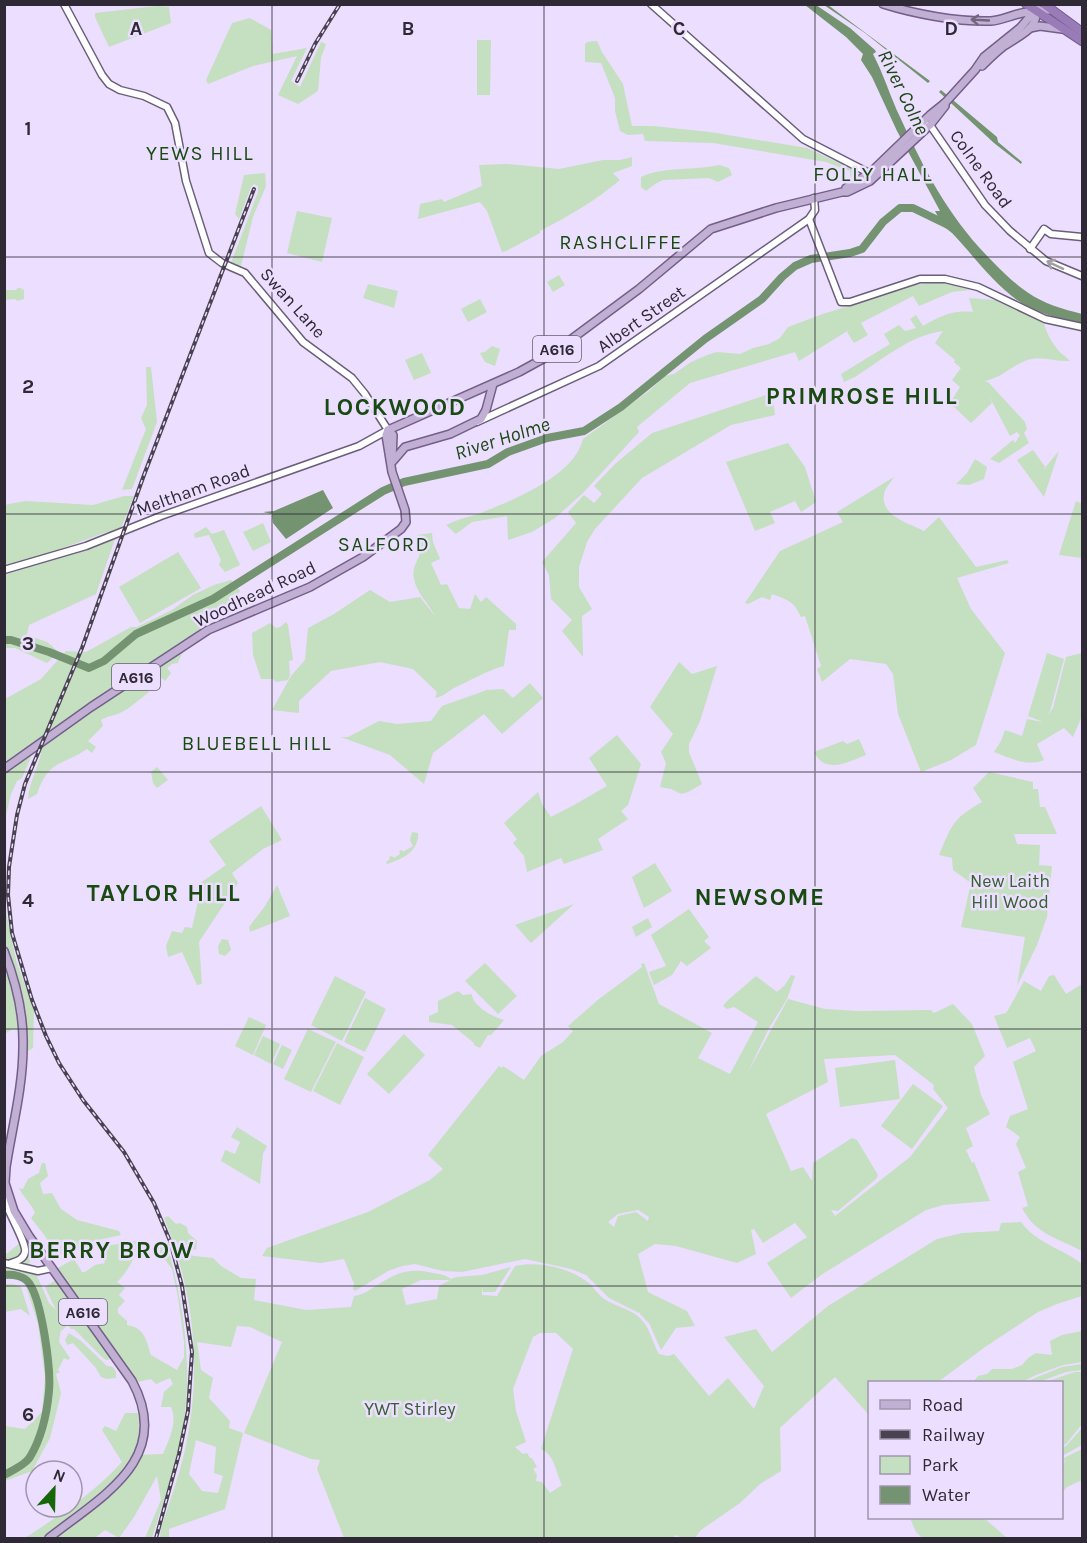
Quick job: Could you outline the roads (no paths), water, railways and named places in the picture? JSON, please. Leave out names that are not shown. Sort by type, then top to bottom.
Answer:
[{"type":"highway","points":[[1047,7],[1083,32]]},
{"type":"highway","points":[[1025,8],[1036,8],[1062,29],[1083,41]]},
{"type":"main road","points":[[883,4],[924,14],[974,20],[997,20],[1025,8],[1028,25]]},
{"type":"main road","points":[[1028,25],[1036,8],[1045,9],[1047,7]]},
{"type":"main road","points":[[1028,25],[1062,29]]},
{"type":"main road","name":"A616","points":[[392,464],[386,435],[388,430],[493,384],[550,355],[639,289],[711,229],[749,216],[814,198],[848,192],[862,186],[945,103],[984,57],[1020,28],[1028,25]]},
{"type":"main road","name":"A616","points":[[913,135],[930,125],[945,103]]},
{"type":"main road","name":"A616","points":[[842,192],[861,179],[872,175]]},
{"type":"main road","points":[[480,420],[485,415],[493,384]]},
{"type":"main road","name":"Albert Street","points":[[392,464],[405,447],[450,434],[480,420]]},
{"type":"main road","name":"Woodhead Road","points":[[4,769],[91,707],[208,630],[310,587],[363,556],[401,529],[405,525],[406,517],[393,478],[392,464]]},
{"type":"main road","name":"A616","points":[[4,951],[20,1001],[24,1048],[5,1184],[14,1211],[29,1236],[138,1392],[145,1418],[146,1432],[135,1463],[115,1485],[49,1539]]},
{"type":"street","name":"Swan Lane","points":[[64,4],[109,84],[167,107],[175,123],[182,163],[209,253],[222,263],[245,273],[303,342],[352,378],[388,430]]},
{"type":"street","points":[[651,4],[803,139],[872,175]]},
{"type":"street","name":"Colne Road","points":[[930,125],[985,205],[1030,249],[1046,261],[1083,276]]},
{"type":"street","points":[[861,168],[861,179]]},
{"type":"street","points":[[814,198],[815,210],[809,219],[840,300],[844,303],[927,278],[945,279],[978,287],[1046,319],[1083,327]]},
{"type":"street","name":"Albert Street","points":[[480,420],[599,366],[809,219]]},
{"type":"street","points":[[1030,249],[1044,230],[1051,234],[1083,237]]},
{"type":"street","name":"Meltham Road","points":[[4,570],[86,546],[161,516],[359,446],[388,430]]},
{"type":"street","points":[[4,1198],[12,1220],[25,1243],[26,1250],[22,1258],[8,1263]]},
{"type":"street","points":[[8,1263],[38,1271],[52,1268]]},
{"type":"water","points":[[805,5],[816,5],[850,28],[875,50],[873,54],[919,157],[951,212],[977,245],[1023,289],[1047,303],[1082,314],[1082,323],[1040,312],[1024,305],[999,285],[943,226],[935,211],[940,211],[897,131],[872,77],[861,60],[863,54],[846,37]]},
{"type":"water","points":[[824,5],[828,5],[930,81],[928,83],[865,33]]},
{"type":"water","points":[[941,90],[997,137],[998,142],[1022,162],[1021,164],[994,143],[939,92]]},
{"type":"water","points":[[323,490],[333,508],[286,539],[273,523],[272,514],[263,512],[274,511]]},
{"type":"waterway","name":"River Holme","points":[[4,640],[11,640],[49,652],[89,668],[104,661],[136,634],[213,599],[383,491],[404,482],[488,464],[508,452],[547,438],[584,431],[621,407],[705,339],[762,299],[795,266],[811,259],[862,249],[883,222],[900,208],[913,208],[948,225]]},
{"type":"waterway","name":"River Holme","points":[[4,1275],[21,1277],[29,1283],[34,1292],[45,1336],[49,1381],[45,1416],[34,1449],[25,1462],[4,1475]]},
{"type":"railway","points":[[297,81],[315,44],[340,4]]},
{"type":"railway","points":[[156,1538],[188,1411],[192,1352],[182,1286],[170,1241],[154,1203],[124,1152],[83,1100],[59,1063],[46,1036],[32,1000],[12,933],[8,895],[9,867],[17,815],[25,784],[82,648],[144,475],[254,189]]},
{"type":"district","name":"YEWS HILL","points":[[200,153]]},
{"type":"district","name":"FOLLY HALL","points":[[873,174]]},
{"type":"district","name":"RASHCLIFFE","points":[[621,242]]},
{"type":"district","name":"PRIMROSE HILL","points":[[862,396]]},
{"type":"district","name":"LOCKWOOD","points":[[395,407]]},
{"type":"district","name":"SALFORD","points":[[384,544]]},
{"type":"district","name":"BLUEBELL HILL","points":[[257,743]]},
{"type":"district","name":"TAYLOR HILL","points":[[164,893]]},
{"type":"district","name":"NEWSOME","points":[[760,897]]},
{"type":"district","name":"BERRY BROW","points":[[112,1250]]},
{"type":"water label","name":"River Colne","points":[[904,92]]},
{"type":"park label","name":"New Laith Hill Wood","points":[[1010,891]]},
{"type":"park label","name":"YWT Stirley","points":[[410,1409]]}]
